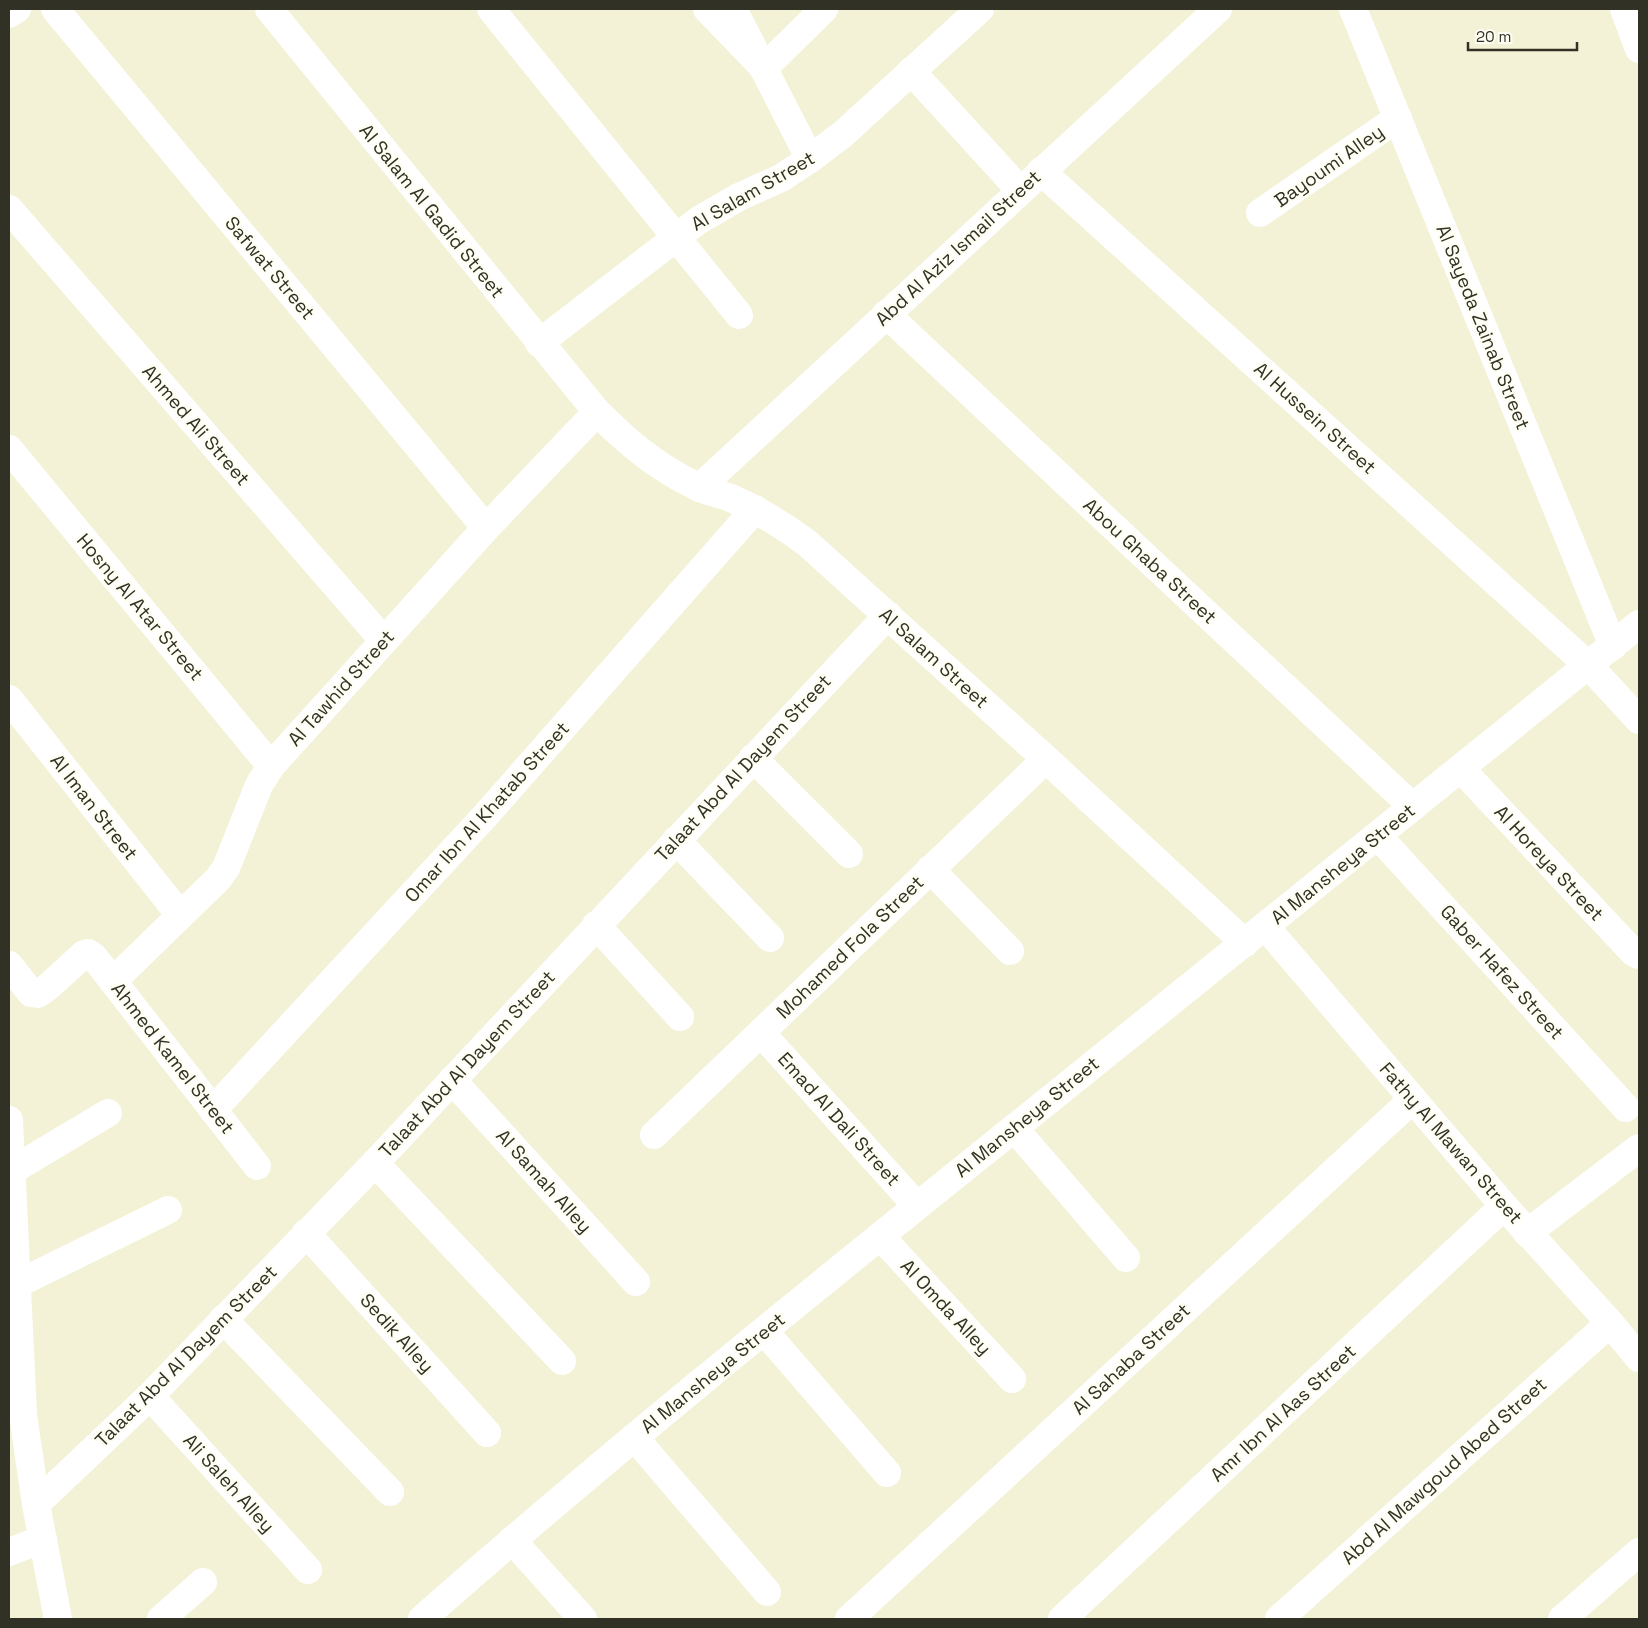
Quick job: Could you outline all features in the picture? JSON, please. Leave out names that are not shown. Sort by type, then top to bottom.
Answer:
[{"type":"street","points":[[9,14],[17,9]]},
{"type":"street","name":"Safwat Street","points":[[54,9],[486,528]]},
{"type":"street","name":"Al Salam Al Gadid Street","points":[[269,9],[597,412]]},
{"type":"street","points":[[491,9],[739,315]]},
{"type":"street","points":[[707,9],[764,68]]},
{"type":"street","points":[[733,9],[810,159]]},
{"type":"street","points":[[764,68],[824,9]]},
{"type":"street","name":"Al Salam Street","points":[[539,343],[707,215],[739,197],[781,178],[844,134],[980,9]]},
{"type":"street","name":"Abd Al Aziz Ismail Street","points":[[699,488],[1218,9]]},
{"type":"street","name":"Al Sayeda Zainab Street","points":[[1353,9],[1613,646]]},
{"type":"street","points":[[1624,9],[1639,49]]},
{"type":"street","points":[[911,71],[1020,190]]},
{"type":"street","name":"Bayoumi Alley","points":[[1260,213],[1398,118]]},
{"type":"street","name":"Al Hussein Street","points":[[1041,171],[1589,666],[1639,720]]},
{"type":"street","name":"Ahmed Ali Street","points":[[9,208],[384,641]]},
{"type":"street","name":"Abou Ghaba Street","points":[[886,314],[1413,807]]},
{"type":"street","name":"Al Tawhid Street","points":[[113,981],[218,879],[226,868],[259,785],[271,766],[486,528],[597,412]]},
{"type":"street","name":"Al Salam Street","points":[[597,412],[627,442],[662,467],[699,488],[728,497],[755,509],[807,543],[1046,759],[1255,934]]},
{"type":"street","name":"Hosny Al Atar Street","points":[[9,449],[271,766]]},
{"type":"street","name":"Omar Ibn Al Khatab Street","points":[[213,1110],[485,816],[755,509]]},
{"type":"street","name":"Talaat Abd Al Dayem Street","points":[[36,1504],[150,1396],[375,1162],[888,615]]},
{"type":"street","name":"Al Mansheya Street","points":[[422,1619],[634,1437],[917,1206],[1639,624]]},
{"type":"street","name":"Al Iman Street","points":[[9,699],[180,916]]},
{"type":"street","points":[[753,758],[849,854]]},
{"type":"street","name":"Mohamed Fola Street","points":[[654,1136],[1046,759]]},
{"type":"street","name":"Al Horeya Street","points":[[1461,769],[1634,953],[1639,955]]},
{"type":"street","name":"Gaber Hafez Street","points":[[1378,836],[1626,1108]]},
{"type":"street","points":[[676,840],[770,938]]},
{"type":"street","points":[[930,869],[1010,952]]},
{"type":"street","points":[[596,925],[680,1017]]},
{"type":"street","name":"Fathy Al Mawan Street","points":[[1255,934],[1413,1100],[1527,1232],[1629,1340]]},
{"type":"street","name":"Ahmed Kamel Street","points":[[9,965],[31,993],[38,994],[84,954],[88,953],[94,957],[257,1166]]},
{"type":"street","name":"Emad Al Dali Street","points":[[761,1033],[917,1206]]},
{"type":"street","name":"Al Samah Alley","points":[[452,1080],[636,1282]]},
{"type":"street","name":"Al Sahaba Street","points":[[849,1619],[1413,1100]]},
{"type":"street","points":[[11,1171],[108,1113]]},
{"type":"street","points":[[9,1120],[16,1418],[36,1504],[58,1619]]},
{"type":"street","points":[[1014,1128],[1126,1258]]},
{"type":"street","points":[[1527,1232],[1639,1148]]},
{"type":"street","points":[[375,1162],[562,1361]]},
{"type":"street","name":"Amr Ibn Al Aas Street","points":[[1062,1619],[1504,1206]]},
{"type":"street","points":[[13,1287],[168,1210]]},
{"type":"street","name":"Sedik Alley","points":[[306,1233],[487,1433]]},
{"type":"street","name":"Al Omda Alley","points":[[880,1236],[1012,1379]]},
{"type":"street","points":[[223,1319],[390,1492]]},
{"type":"street","points":[[764,1331],[887,1473]]},
{"type":"street","name":"Abd Al Mawgoud Abed Street","points":[[1278,1619],[1629,1340]]},
{"type":"street","name":"Ali Saleh Alley","points":[[150,1396],[308,1570]]},
{"type":"street","points":[[634,1437],[768,1592]]},
{"type":"street","points":[[9,1552],[43,1539]]},
{"type":"street","points":[[512,1540],[582,1619]]},
{"type":"street","points":[[1562,1619],[1639,1552]]},
{"type":"street","points":[[161,1619],[203,1582]]}]
